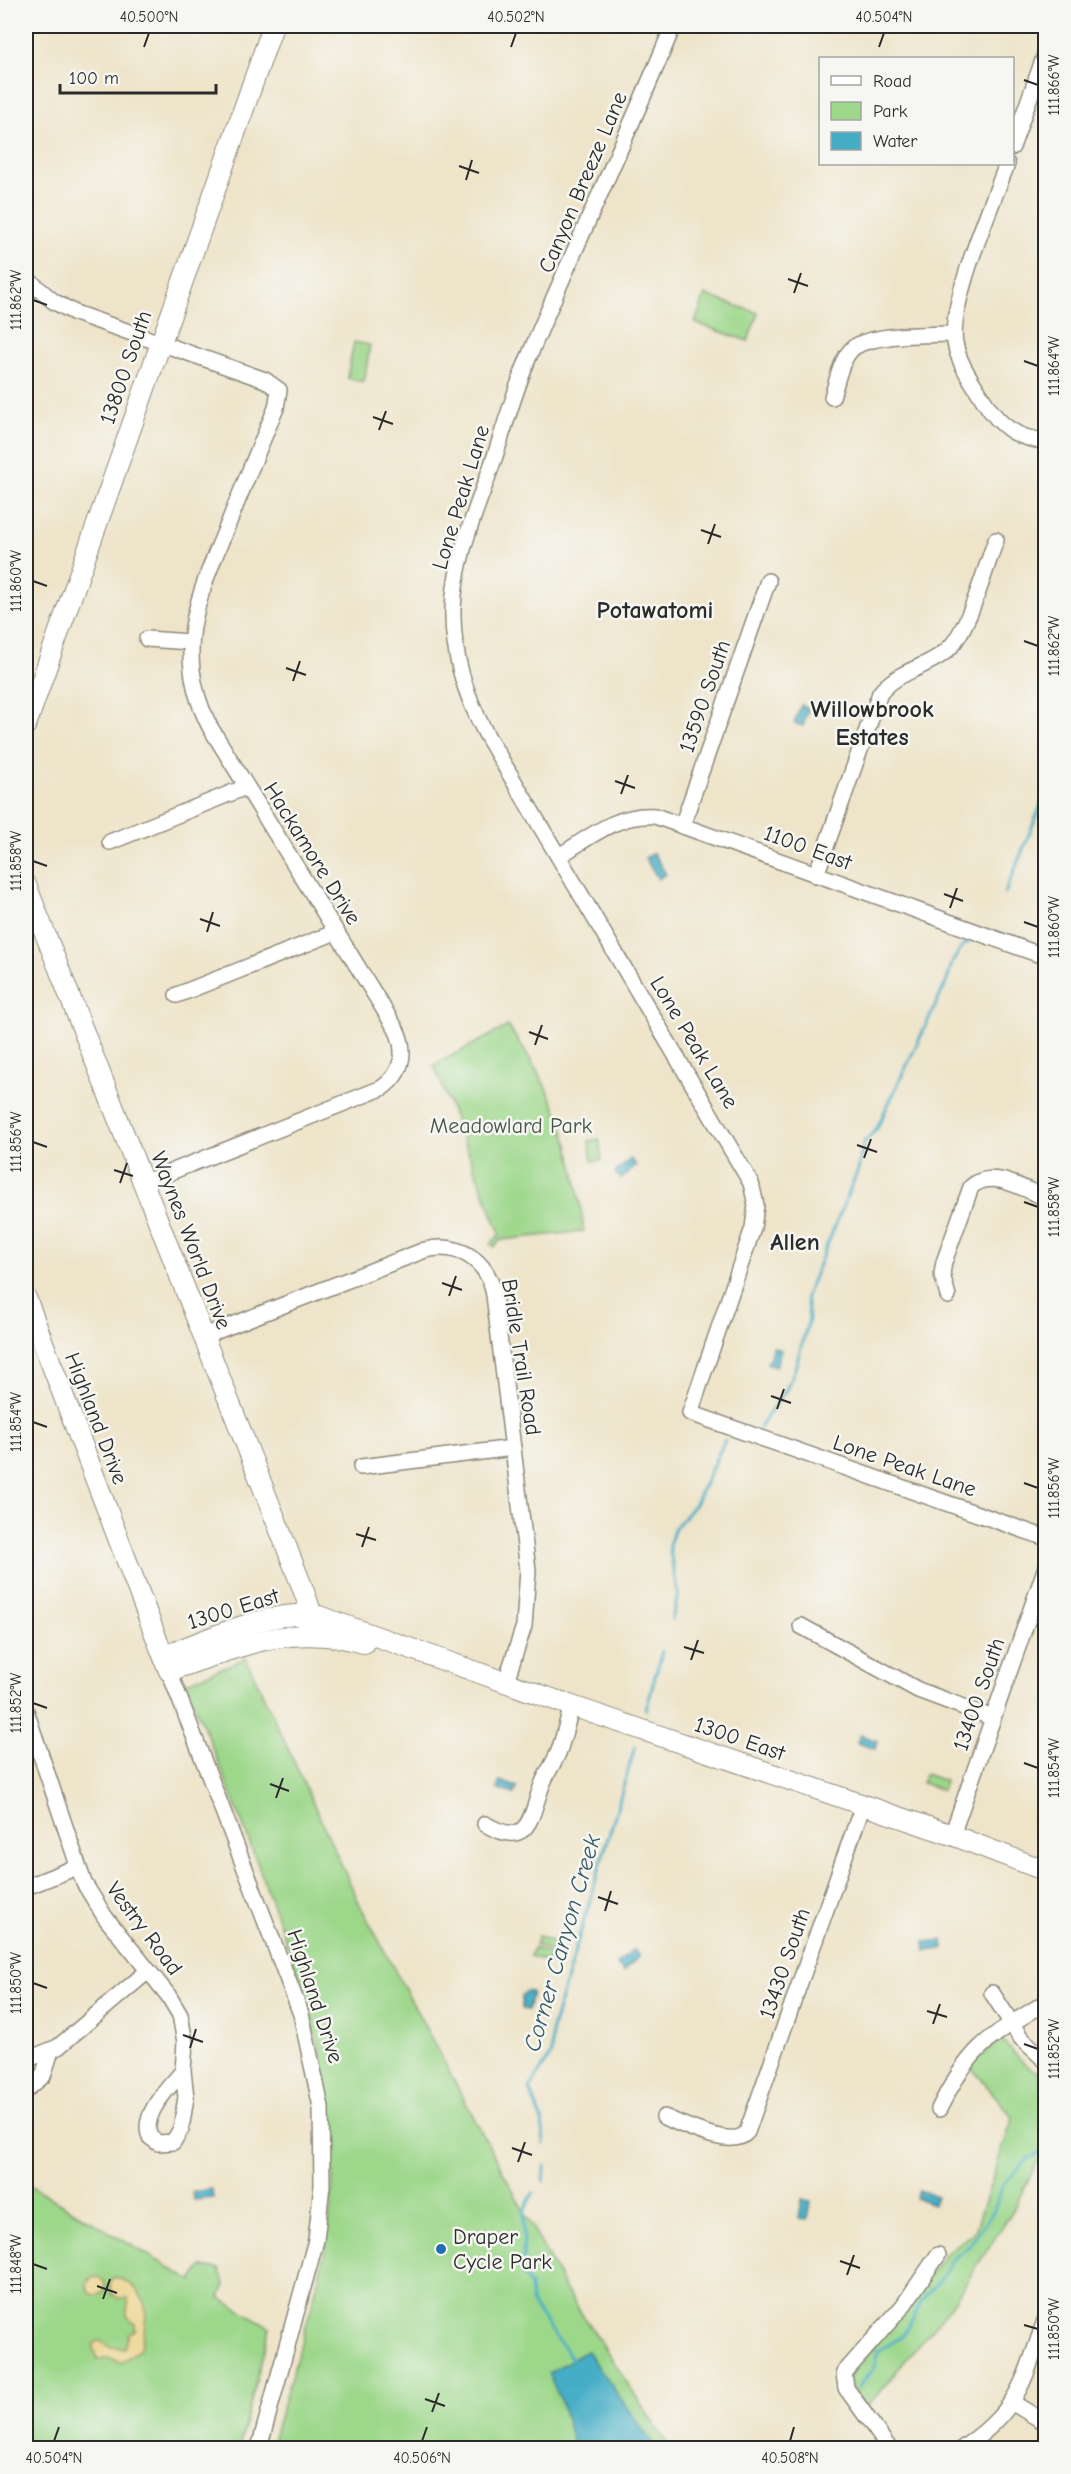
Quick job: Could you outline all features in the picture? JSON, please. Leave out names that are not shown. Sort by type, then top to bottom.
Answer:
[{"type":"main road","name":"13800 South","points":[[26,725],[159,343],[273,26]]},
{"type":"main road","name":"Waynes World Drive","points":[[26,885],[311,1614]]},
{"type":"main road","name":"Highland Drive","points":[[26,1298],[124,1554],[164,1667]]},
{"type":"main road","points":[[124,1554],[139,1577],[161,1626],[170,1637],[182,1640],[228,1633]]},
{"type":"main road","points":[[302,1634],[310,1627],[311,1614]]},
{"type":"main road","name":"1300 East","points":[[164,1667],[228,1633],[276,1618],[311,1614],[420,1650],[572,1706],[952,1835],[1046,1871]]},
{"type":"main road","name":"1300 East","points":[[164,1667],[271,1637],[302,1634],[340,1637],[396,1651],[420,1650]]},
{"type":"street","name":"Canyon Breeze Lane","points":[[530,355],[673,26]]},
{"type":"street","points":[[1014,141],[1046,52]]},
{"type":"street","points":[[1007,165],[959,299],[954,334],[961,363],[994,417],[1009,431],[1025,438],[1046,441]]},
{"type":"street","points":[[26,278],[47,297],[69,310],[159,343]]},
{"type":"street","points":[[832,397],[844,362],[856,345],[872,340],[954,334]]},
{"type":"street","name":"Hackamore Drive","points":[[143,1183],[375,1092],[394,1077],[402,1056],[399,1035],[246,787],[200,706],[194,682],[190,642],[200,594],[276,408],[279,390],[265,380],[159,343]]},
{"type":"street","name":"Lone Peak Lane","points":[[530,355],[462,552],[456,580],[453,624],[458,664],[471,704],[747,1172],[754,1194],[755,1216],[751,1234],[690,1413],[1046,1538]]},
{"type":"street","points":[[816,874],[880,693],[896,676],[938,657],[958,639],[996,540]]},
{"type":"street","name":"13590 South","points":[[682,826],[768,581]]},
{"type":"street","points":[[147,639],[190,642]]},
{"type":"street","points":[[110,842],[246,787]]},
{"type":"street","name":"1100 East","points":[[559,856],[617,821],[629,817],[655,816],[1046,957]]},
{"type":"street","points":[[177,995],[336,932]]},
{"type":"street","points":[[948,1296],[944,1285],[944,1262],[971,1187],[979,1180],[992,1178],[1046,1198]]},
{"type":"street","name":"Bridle Trail Road","points":[[204,1336],[425,1250],[444,1247],[462,1252],[478,1261],[493,1286],[528,1584],[524,1626],[506,1681]]},
{"type":"street","points":[[362,1467],[513,1448]]},
{"type":"street","name":"13400 South","points":[[952,1835],[1046,1568]]},
{"type":"street","points":[[801,1626],[918,1690],[993,1718]]},
{"type":"street","name":"Highland Drive","points":[[164,1667],[182,1731],[212,1776],[301,2014],[321,2107],[322,2185],[314,2249],[260,2448]]},
{"type":"street","points":[[485,1824],[507,1833],[523,1829],[529,1824],[542,1786],[558,1753],[572,1706]]},
{"type":"street","name":"Vestry Road","points":[[26,1716],[77,1867],[105,1917],[175,2004],[180,2015],[185,2042],[183,2071]]},
{"type":"street","name":"13430 South","points":[[664,2117],[726,2139],[744,2136],[863,1805]]},
{"type":"street","points":[[26,1887],[77,1867]]},
{"type":"street","points":[[26,2060],[51,2051],[148,1971]]},
{"type":"street","points":[[992,1993],[1011,2024],[1029,2047],[1046,2061]]},
{"type":"street","points":[[939,2109],[970,2055],[1011,2024],[1046,2002]]},
{"type":"street","points":[[26,2090],[43,2076],[51,2051]]},
{"type":"street","points":[[889,2448],[846,2388],[844,2373],[903,2306],[938,2255]]},
{"type":"street","points":[[963,2448],[996,2424],[1013,2403],[1046,2318]]},
{"type":"street","points":[[1013,2403],[1046,2423]]},
{"type":"green space","points":[[705,295],[758,313],[748,341],[695,323]]},
{"type":"green space","points":[[354,342],[370,345],[364,382],[347,378]]},
{"type":"green space","name":"Meadowlard Park","points":[[508,1026],[541,1077],[561,1123],[575,1172],[584,1231],[501,1240],[494,1247],[491,1244],[500,1234],[434,1065]]},
{"type":"green space","points":[[599,1139],[602,1160],[592,1161],[589,1141]]},
{"type":"green space","points":[[246,1658],[361,1907],[566,2290],[670,2448],[270,2448],[314,2298],[327,2237],[333,2165],[332,2125],[319,2049],[298,1974],[219,1763],[185,1683]]},
{"type":"green space","points":[[925,1774],[945,1781],[942,1790],[922,1783]]},
{"type":"green space","points":[[538,1936],[557,1943],[554,1951],[535,1945]]},
{"type":"green space","points":[[533,1948],[553,1954],[550,1963],[530,1956]]},
{"type":"green space","points":[[1000,2039],[1025,2064],[1045,2078],[1045,2156],[1037,2163],[1013,2210],[951,2306],[866,2408],[848,2382],[850,2375],[944,2255],[975,2231],[1013,2117],[970,2066]]},
{"type":"green space","points":[[26,2183],[192,2281],[202,2266],[219,2269],[225,2284],[220,2298],[270,2327],[239,2448],[26,2448]]},
{"type":"sand","points":[[92,2277],[100,2277],[105,2282],[103,2293],[92,2295],[87,2290],[87,2282]]},
{"type":"sand","points":[[115,2277],[136,2289],[142,2297],[146,2315],[140,2349],[120,2363],[109,2357],[97,2360],[93,2348],[94,2343],[100,2341],[109,2347],[125,2348],[129,2334],[135,2330],[135,2324],[127,2314],[128,2298],[118,2298],[111,2293],[110,2282]]},
{"type":"water","points":[[801,705],[809,708],[803,726],[794,723]]},
{"type":"water","points":[[653,853],[666,874],[658,879],[645,858]]},
{"type":"water","points":[[630,1159],[636,1165],[621,1179],[615,1173]]},
{"type":"water","points":[[773,1347],[781,1350],[776,1367],[767,1364]]},
{"type":"water","points":[[860,1735],[878,1741],[875,1749],[857,1743]]},
{"type":"water","points":[[500,1781],[517,1787],[514,1794],[497,1789]]},
{"type":"water","points":[[943,1940],[944,1949],[925,1951],[924,1942]]},
{"type":"water","points":[[633,1949],[639,1956],[624,1972],[617,1965]]},
{"type":"water","points":[[526,1991],[532,1992],[528,2010],[522,2009],[522,1996]]},
{"type":"water","points":[[212,2189],[213,2198],[194,2200],[193,2192]]},
{"type":"water","points":[[919,2190],[937,2196],[934,2204],[916,2198]]},
{"type":"water","points":[[802,2199],[811,2201],[808,2220],[799,2219]]},
{"type":"water","points":[[587,2351],[656,2448],[574,2448],[561,2402],[548,2373]]},
{"type":"waterway","name":"Corner Canyon Creek","points":[[1005,893],[1046,793]]},
{"type":"waterway","name":"Corner Canyon Creek","points":[[759,1428],[786,1390],[795,1369],[809,1319],[806,1296],[858,1170],[864,1142],[876,1130],[947,981],[952,963],[963,945],[968,943]]},
{"type":"waterway","name":"Corner Canyon Creek","points":[[672,1619],[678,1596],[669,1545],[675,1528],[695,1504],[725,1440]]},
{"type":"waterway","name":"Corner Canyon Creek","points":[[646,1710],[662,1651]]},
{"type":"waterway","name":"Corner Canyon Creek","points":[[544,2144],[542,2119],[529,2089],[551,2055],[552,2029],[635,1747]]},
{"type":"waterway","points":[[858,2388],[874,2367],[878,2351],[900,2338],[908,2328],[922,2300],[942,2278],[951,2261],[969,2246],[994,2210],[1004,2183],[1027,2160],[1046,2149]]},
{"type":"waterway","name":"Corner Canyon Creek","points":[[544,2181],[545,2166]]},
{"type":"waterway","name":"Corner Canyon Creek","points":[[533,2193],[524,2211],[523,2274],[530,2286],[531,2302],[574,2362]]},
{"type":"place","name":"Draper Cycle Park","points":[[441,2249]]},
{"type":"district","name":"Potawatomi","points":[[655,610]]},
{"type":"district","name":"Willowbrook Estates","points":[[872,723]]},
{"type":"district","name":"Allen","points":[[795,1242]]}]
